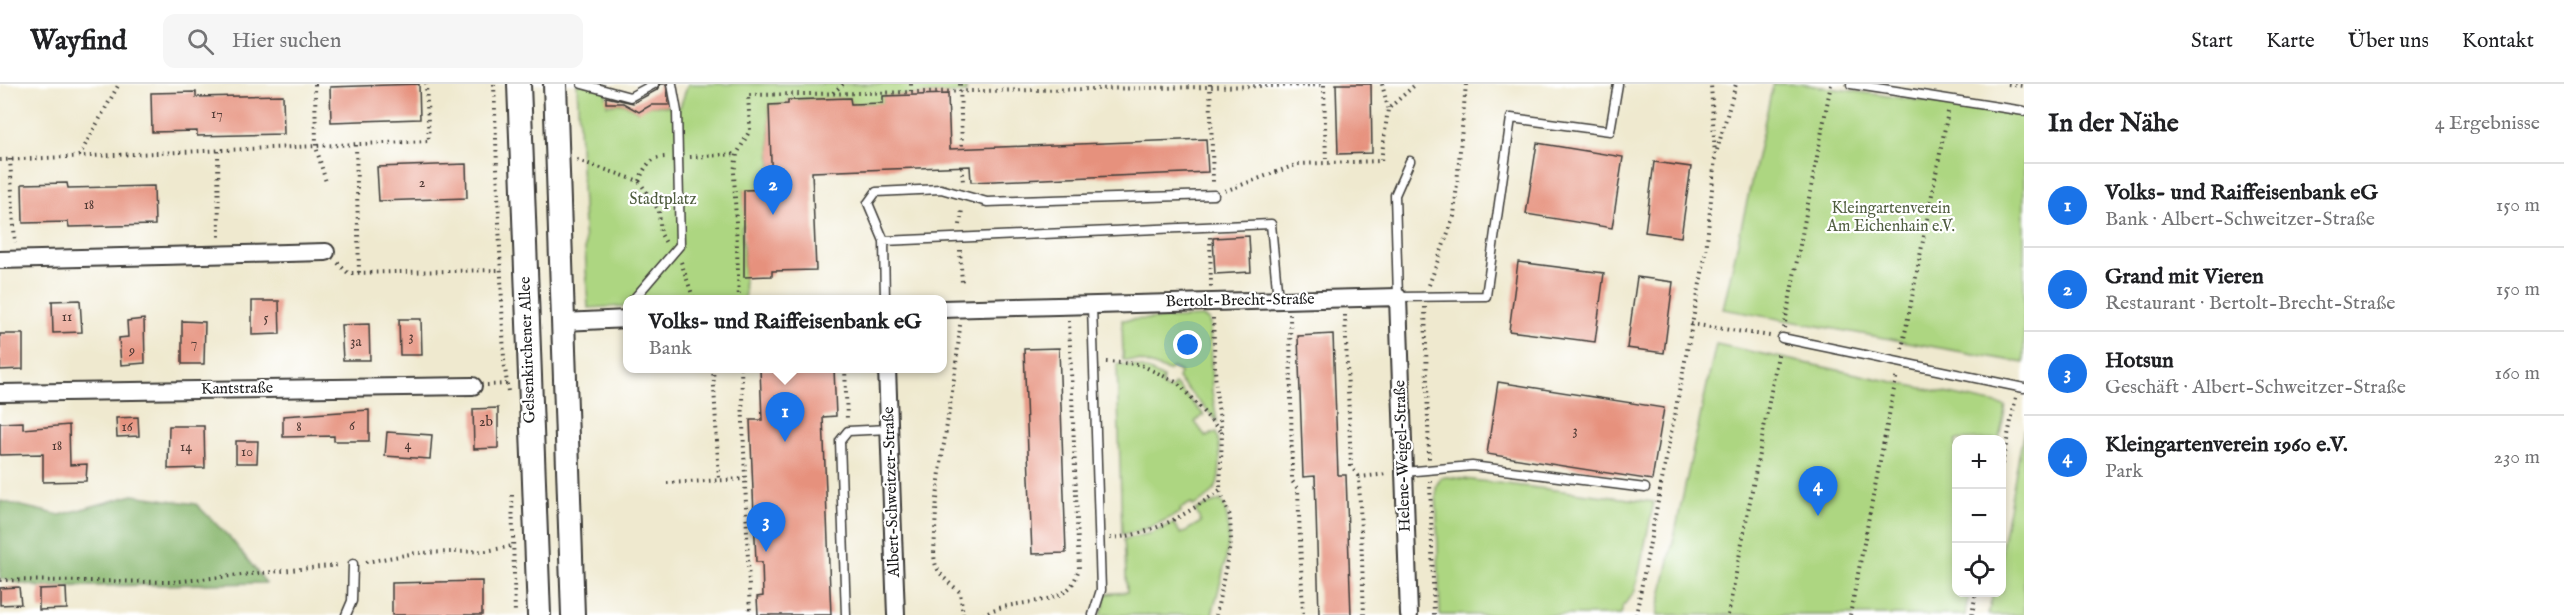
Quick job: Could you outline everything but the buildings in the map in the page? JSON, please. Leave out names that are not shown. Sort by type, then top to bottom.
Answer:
[{"type":"main road","name":"Gelsenkirchener Allee","points":[[519,84],[539,615]]},
{"type":"main road","points":[[555,84],[573,615]]},
{"type":"street","points":[[8,260],[326,252]]},
{"type":"street","name":"Bertolt-Brecht-Straße","points":[[947,309],[1212,301],[1284,305],[1398,297]]},
{"type":"street","name":"Helene-Weigel-Straße","points":[[1398,297],[1409,615]]},
{"type":"street","points":[[563,322],[623,315]]},
{"type":"street","name":"Albert-Schweitzer-Straße","points":[[887,373],[896,615]]},
{"type":"street","name":"Kantstraße","points":[[0,393],[473,386]]},
{"type":"lane","points":[[583,84],[630,97],[654,84]]},
{"type":"lane","points":[[637,295],[680,245],[678,157],[672,84]]},
{"type":"lane","points":[[1410,161],[1395,195],[1398,297],[1486,296],[1511,118],[1610,131],[1618,84]]},
{"type":"lane","points":[[1851,84],[2024,111]]},
{"type":"lane","points":[[885,295],[884,241],[868,203],[876,192],[941,189],[987,202],[1214,195]]},
{"type":"lane","points":[[884,241],[1272,224],[1284,305]]},
{"type":"lane","points":[[1092,306],[1101,591],[1093,615]]},
{"type":"lane","points":[[1782,338],[2022,387]]},
{"type":"lane","points":[[846,615],[840,441],[848,430],[889,429]]},
{"type":"lane","points":[[1404,472],[1472,466],[1645,488]]},
{"type":"lane","points":[[346,615],[352,601],[353,564]]},
{"type":"path","points":[[79,156],[119,84]]},
{"type":"path","points":[[315,84],[316,147],[326,182]]},
{"type":"path","points":[[0,160],[429,141],[426,84]]},
{"type":"path","points":[[494,84],[504,360],[508,396]]},
{"type":"path","points":[[833,93],[843,84]]},
{"type":"path","points":[[911,84],[911,91]]},
{"type":"path","points":[[960,84],[962,147]]},
{"type":"path","points":[[739,295],[734,172],[737,154],[750,130],[748,95],[1324,84],[1326,163]]},
{"type":"path","points":[[1210,86],[1214,195],[1298,164],[1381,161],[1388,109],[1382,84]]},
{"type":"path","points":[[1388,109],[1416,84]]},
{"type":"path","points":[[1425,296],[1454,216],[1466,84]]},
{"type":"path","points":[[1636,615],[1706,252],[1715,157],[1711,84]]},
{"type":"path","points":[[1715,157],[1736,84]]},
{"type":"path","points":[[2008,84],[2024,86]]},
{"type":"path","points":[[356,145],[359,273]]},
{"type":"path","points":[[218,151],[219,255]]},
{"type":"path","points":[[639,181],[647,163],[659,157],[737,154]]},
{"type":"path","points":[[8,260],[10,159]]},
{"type":"path","points":[[578,160],[639,181],[659,211],[661,234],[667,245],[680,259],[692,295]]},
{"type":"path","points":[[1213,227],[1210,236],[1216,392],[1222,433],[1221,490],[1230,516],[1231,541],[1216,615]]},
{"type":"path","points":[[326,252],[348,273],[502,270]]},
{"type":"path","points":[[1284,305],[1292,481],[1298,489],[1303,615]]},
{"type":"path","points":[[1345,308],[1351,466],[1359,477],[1364,615]]},
{"type":"path","points":[[983,615],[1004,606],[1060,594],[1071,585],[1079,568],[1069,317]]},
{"type":"path","points":[[960,320],[958,357],[944,430],[936,503],[935,558],[937,568],[960,592],[963,615]]},
{"type":"path","points":[[1691,324],[1782,338]]},
{"type":"path","points":[[1094,363],[1139,364],[1169,378],[1178,383],[1222,433]]},
{"type":"path","points":[[713,373],[719,480]]},
{"type":"path","points":[[741,373],[750,615]]},
{"type":"path","points":[[845,373],[848,430]]},
{"type":"path","points":[[2006,439],[2012,408],[2022,387]]},
{"type":"path","points":[[1359,477],[1404,472]]},
{"type":"path","points":[[667,483],[745,479]]},
{"type":"path","points":[[512,490],[515,615]]},
{"type":"path","points":[[1100,538],[1135,536],[1155,529],[1176,519],[1221,490]]},
{"type":"path","points":[[0,580],[172,582],[353,564],[416,553],[486,551],[513,546]]},
{"type":"path","points":[[1972,615],[1975,597]]},
{"type":"green space","name":"Stadtplatz","points":[[577,84],[606,84],[607,105],[623,103],[637,111],[651,105],[680,107],[688,84],[966,84],[966,93],[883,96],[883,103],[851,104],[850,98],[788,100],[788,104],[769,105],[771,174],[789,188],[744,190],[745,225],[742,226],[745,295],[623,295],[623,306],[588,308]]},
{"type":"green space","name":"Kleingartenverein Am Eichenhain e.V.","points":[[1773,84],[1801,84],[2024,115],[2024,363],[1723,309]]},
{"type":"green space","points":[[1203,317],[1209,320],[1210,325],[1212,392],[1217,421],[1178,379],[1180,372],[1172,368],[1168,371],[1140,361],[1123,360],[1122,320]]},
{"type":"green space","points":[[1716,344],[2006,406],[2000,435],[1952,435],[1952,597],[1968,597],[1965,615],[1657,615]]},
{"type":"green space","points":[[1117,364],[1141,368],[1163,378],[1162,385],[1166,389],[1171,389],[1175,384],[1204,415],[1195,422],[1206,437],[1216,432],[1220,460],[1217,483],[1208,497],[1193,506],[1191,503],[1180,509],[1181,512],[1152,526],[1122,534]]},
{"type":"green space","points":[[2024,429],[2024,615],[1988,615],[1992,597],[2006,597],[2006,525]]},
{"type":"green space","points":[[1441,478],[1654,502],[1635,591],[1623,606],[1621,615],[1440,615],[1436,486]]},
{"type":"green space","points":[[133,495],[196,504],[232,540],[266,583],[40,587],[0,579],[0,501],[60,515]]},
{"type":"green space","points":[[1221,500],[1226,513],[1228,542],[1212,615],[1100,615],[1104,606],[1105,594],[1127,592],[1124,539],[1152,533],[1173,523],[1181,534],[1201,522],[1195,510]]},
{"type":"place","name":"Grand mit Vieren","points":[[773,215]]},
{"type":"place","name":"Volks- und Raiffeisenbank eG","points":[[785,442]]},
{"type":"place","name":"Kleingartenverein 1960 e.V.","points":[[1818,516]]},
{"type":"place","name":"Hotsun","points":[[766,552]]}]
